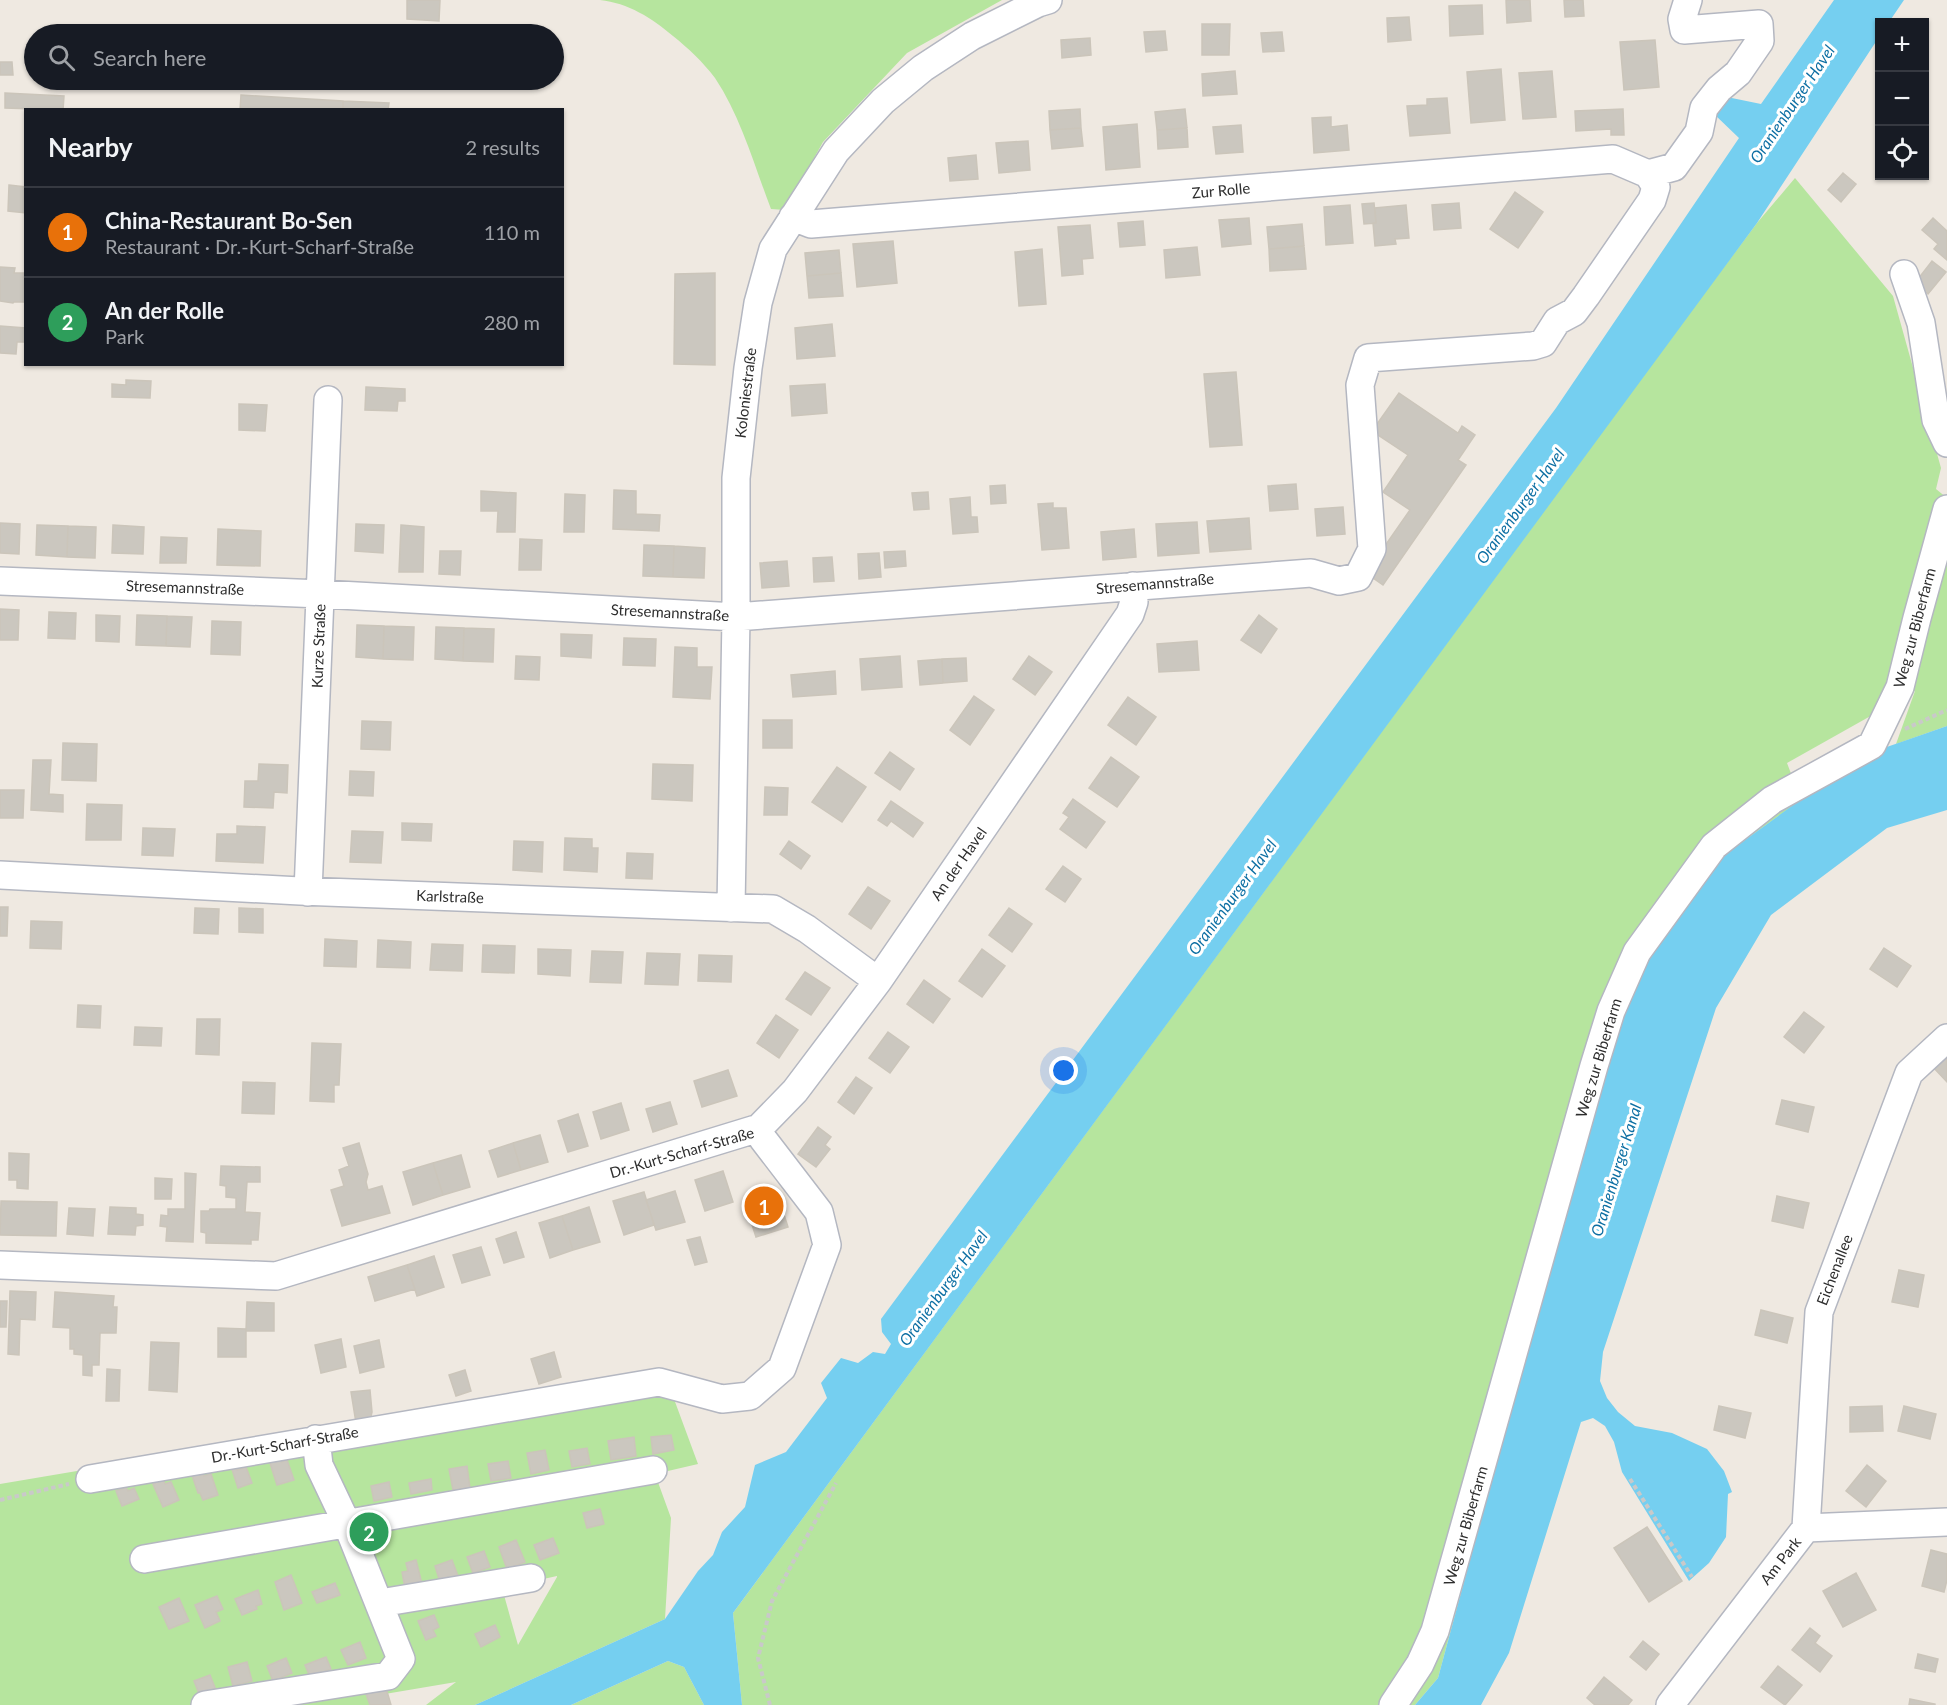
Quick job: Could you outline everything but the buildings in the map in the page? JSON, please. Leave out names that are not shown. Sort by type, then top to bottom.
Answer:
[{"type":"street","points":[[1648,174],[1674,167],[1699,132],[1704,108],[1719,89],[1738,73],[1760,41],[1759,24],[1684,30],[1682,19],[1688,0]]},
{"type":"street","name":"Koloniestraße","points":[[731,908],[736,478],[748,368],[758,303],[773,249],[836,151],[883,101],[923,68],[972,36],[1042,1]]},
{"type":"street","name":"Zur Rolle","points":[[793,217],[811,224],[1613,159],[1648,174]]},
{"type":"street","name":"Stresemannstraße","points":[[0,580],[736,616],[1311,573],[1339,581],[1358,577],[1372,549],[1360,385],[1368,358],[1533,346],[1543,343],[1557,321],[1574,312],[1652,201],[1656,187],[1648,174]]},
{"type":"street","points":[[1904,274],[1921,323],[1936,420],[1947,443]]},
{"type":"street","name":"Kurze Straße","points":[[308,892],[328,400]]},
{"type":"street","name":"Weg zur Biberfarm","points":[[1393,1705],[1420,1664],[1435,1631],[1594,1066],[1611,1011],[1637,952],[1714,846],[1772,800],[1872,745],[1900,687],[1947,509]]},
{"type":"street","name":"An der Havel","points":[[759,1128],[795,1092],[878,981],[1130,614],[1134,602],[1133,586]]},
{"type":"street","name":"Karlstraße","points":[[0,875],[308,892],[773,909],[807,929],[878,981]]},
{"type":"street","name":"Eichenallee","points":[[1806,1528],[1819,1312],[1909,1073],[1947,1038]]},
{"type":"street","name":"Dr.-Kurt-Scharf-Straße","points":[[0,1265],[276,1276],[759,1128],[764,1139],[819,1212],[827,1245],[782,1368],[750,1396],[722,1399],[659,1382],[90,1479]]},
{"type":"street","points":[[205,1705],[388,1676],[401,1659],[347,1524],[319,1464],[316,1439]]},
{"type":"street","points":[[144,1559],[653,1470]]},
{"type":"street","name":"Am Park","points":[[1670,1705],[1806,1528],[1947,1522]]},
{"type":"street","points":[[380,1603],[531,1578]]},
{"type":"path","points":[[1905,730],[1947,710]]},
{"type":"path","points":[[0,1500],[90,1479]]},
{"type":"path","points":[[1630,1479],[1692,1576]]},
{"type":"path","points":[[770,1705],[758,1658],[772,1601],[836,1483]]},
{"type":"green space","points":[[600,0],[1002,0],[907,53],[823,142],[785,210],[771,209],[732,109],[715,78],[705,66],[679,41],[648,17],[620,4]]},
{"type":"green space","points":[[1795,178],[1893,296],[1941,468],[1936,489],[1947,498],[1947,726],[1896,744],[1915,691],[1787,763],[1801,800],[1716,861],[1609,1046],[1438,1678],[1415,1705],[742,1705],[733,1613],[1703,295],[1757,223]]},
{"type":"green space","points":[[664,1372],[698,1464],[655,1474],[671,1518],[665,1619],[475,1705],[426,1705],[456,1682],[379,1695],[379,1705],[0,1705],[0,1484]],"holes":[[[557,1577],[518,1645],[502,1588]]]},
{"type":"green space","points":[[668,1661],[684,1667],[704,1705],[571,1705]]},
{"type":"water","name":"Oranienburger Havel","points":[[1834,0],[1904,0],[1892,18],[1875,18],[1875,43],[1757,223],[733,1613],[742,1705],[704,1705],[684,1667],[668,1661],[571,1705],[475,1705],[665,1619],[698,1571],[713,1555],[722,1532],[745,1507],[755,1465],[786,1452],[827,1398],[821,1383],[841,1358],[858,1363],[873,1352],[885,1354],[891,1344],[882,1332],[881,1319],[1556,408],[1739,138],[1714,114],[1722,96],[1761,104]]},
{"type":"water","name":"Oranienburger Kanal","points":[[1947,726],[1947,810],[1887,828],[1771,915],[1716,1008],[1603,1352],[1600,1381],[1607,1398],[1618,1412],[1635,1426],[1672,1433],[1707,1449],[1724,1471],[1732,1492],[1728,1494],[1726,1537],[1709,1563],[1689,1581],[1622,1472],[1614,1442],[1605,1426],[1593,1418],[1581,1422],[1509,1653],[1481,1705],[1415,1705],[1438,1678],[1609,1045],[1653,949],[1716,861],[1861,756]]},
{"type":"place","name":"China-Restaurant Bo-Sen","points":[[764,1206]]},
{"type":"place","name":"An der Rolle","points":[[369,1532]]}]
